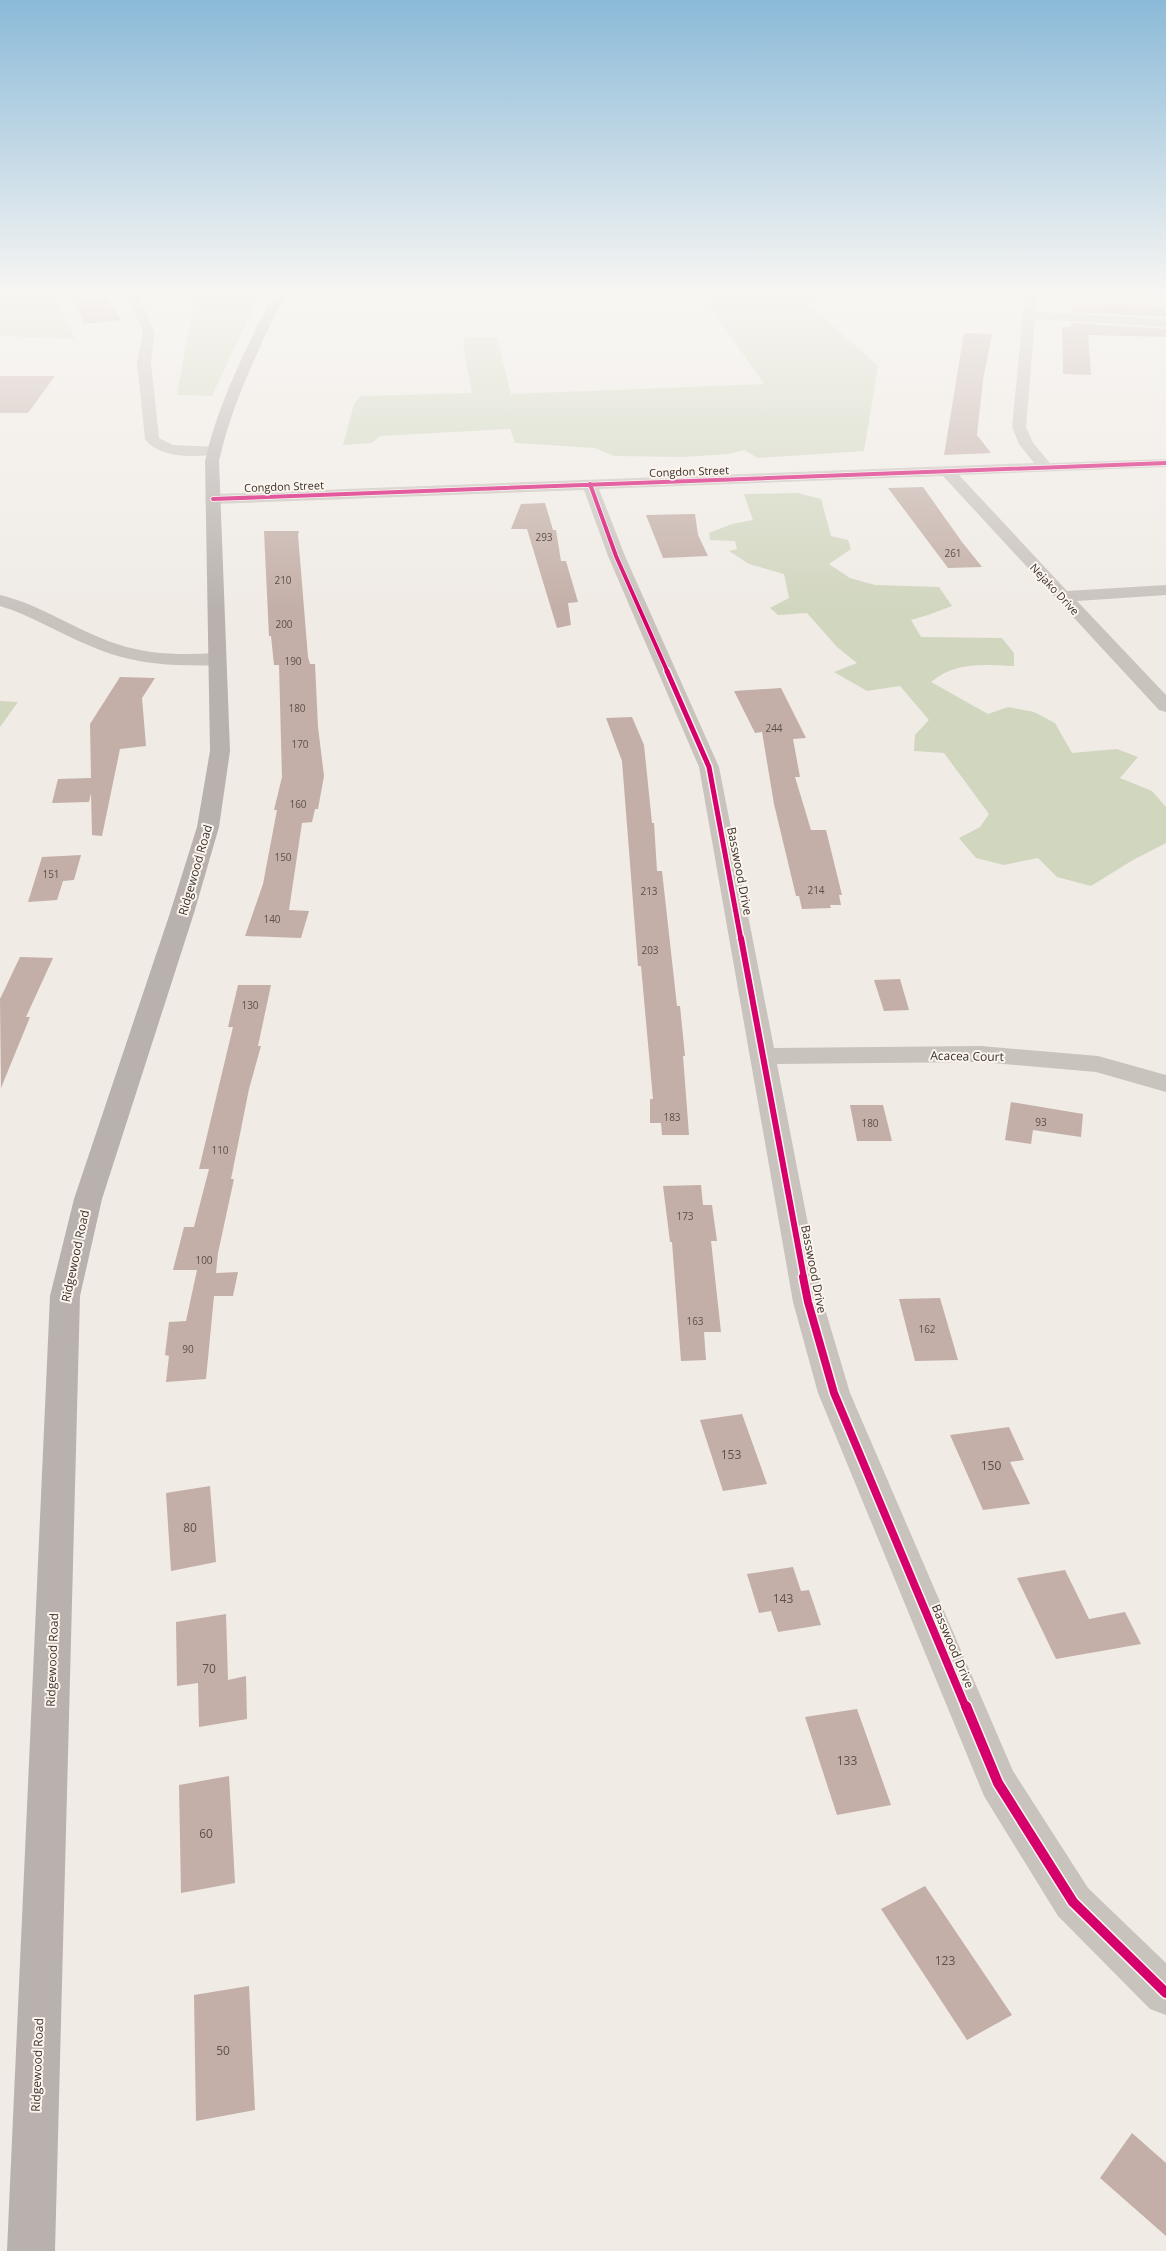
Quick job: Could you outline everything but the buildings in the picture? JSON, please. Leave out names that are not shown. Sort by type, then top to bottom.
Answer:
[{"type":"main road","name":"Ridgewood Road","points":[[31,2251],[65,1296],[88,1199],[182,913],[208,827],[220,752],[212,461],[220,426],[231,400]]},
{"type":"street","points":[[148,400],[152,439],[158,445],[172,449],[215,450]]},
{"type":"street","points":[[1022,400],[1019,427],[1021,436],[1026,445],[1046,467]]},
{"type":"street","name":"Congdon Street","points":[[213,499],[1166,463]]},
{"type":"street","name":"Nejako Drive","points":[[947,471],[1166,706]]},
{"type":"street","name":"Basswood Drive","points":[[590,484],[602,522],[686,709],[709,767],[808,1302],[834,1393],[998,1783],[1073,1902],[1166,1993]]},
{"type":"street","points":[[1063,597],[1166,590]]},
{"type":"street","points":[[0,600],[22,606],[95,642],[114,649],[166,659],[217,659]]},
{"type":"street","name":"Acacea Court","points":[[764,1056],[981,1054],[1098,1064],[1166,1084]]},
{"type":"green space","points":[[357,400],[872,400],[864,451],[758,458],[744,450],[729,454],[682,457],[614,456],[595,448],[515,443],[510,429],[381,436],[371,443],[343,445],[354,404]]},
{"type":"green space","points":[[798,493],[821,499],[831,536],[848,540],[851,549],[829,564],[850,578],[875,585],[939,587],[952,606],[911,620],[921,637],[1002,638],[1014,653],[1014,666],[981,665],[960,667],[950,670],[931,682],[988,714],[1008,707],[1034,712],[1055,723],[1072,753],[1117,749],[1138,757],[1120,778],[1152,791],[1166,807],[1166,843],[1133,860],[1091,886],[1057,877],[1038,858],[1004,865],[976,858],[959,838],[980,827],[989,814],[944,753],[914,751],[915,735],[929,720],[900,686],[867,691],[834,672],[857,663],[837,647],[807,613],[778,615],[770,608],[789,598],[784,574],[749,564],[729,551],[737,549],[735,541],[710,540],[709,533],[732,524],[753,520],[744,494]]},
{"type":"green space","points":[[0,701],[18,702],[0,727]]},
{"type":"cycle path","points":[[213,499],[1166,463]]},
{"type":"cycle path","points":[[590,484],[602,520],[631,592],[709,767],[808,1302],[834,1393],[998,1783],[1073,1902],[1166,1993]]}]
